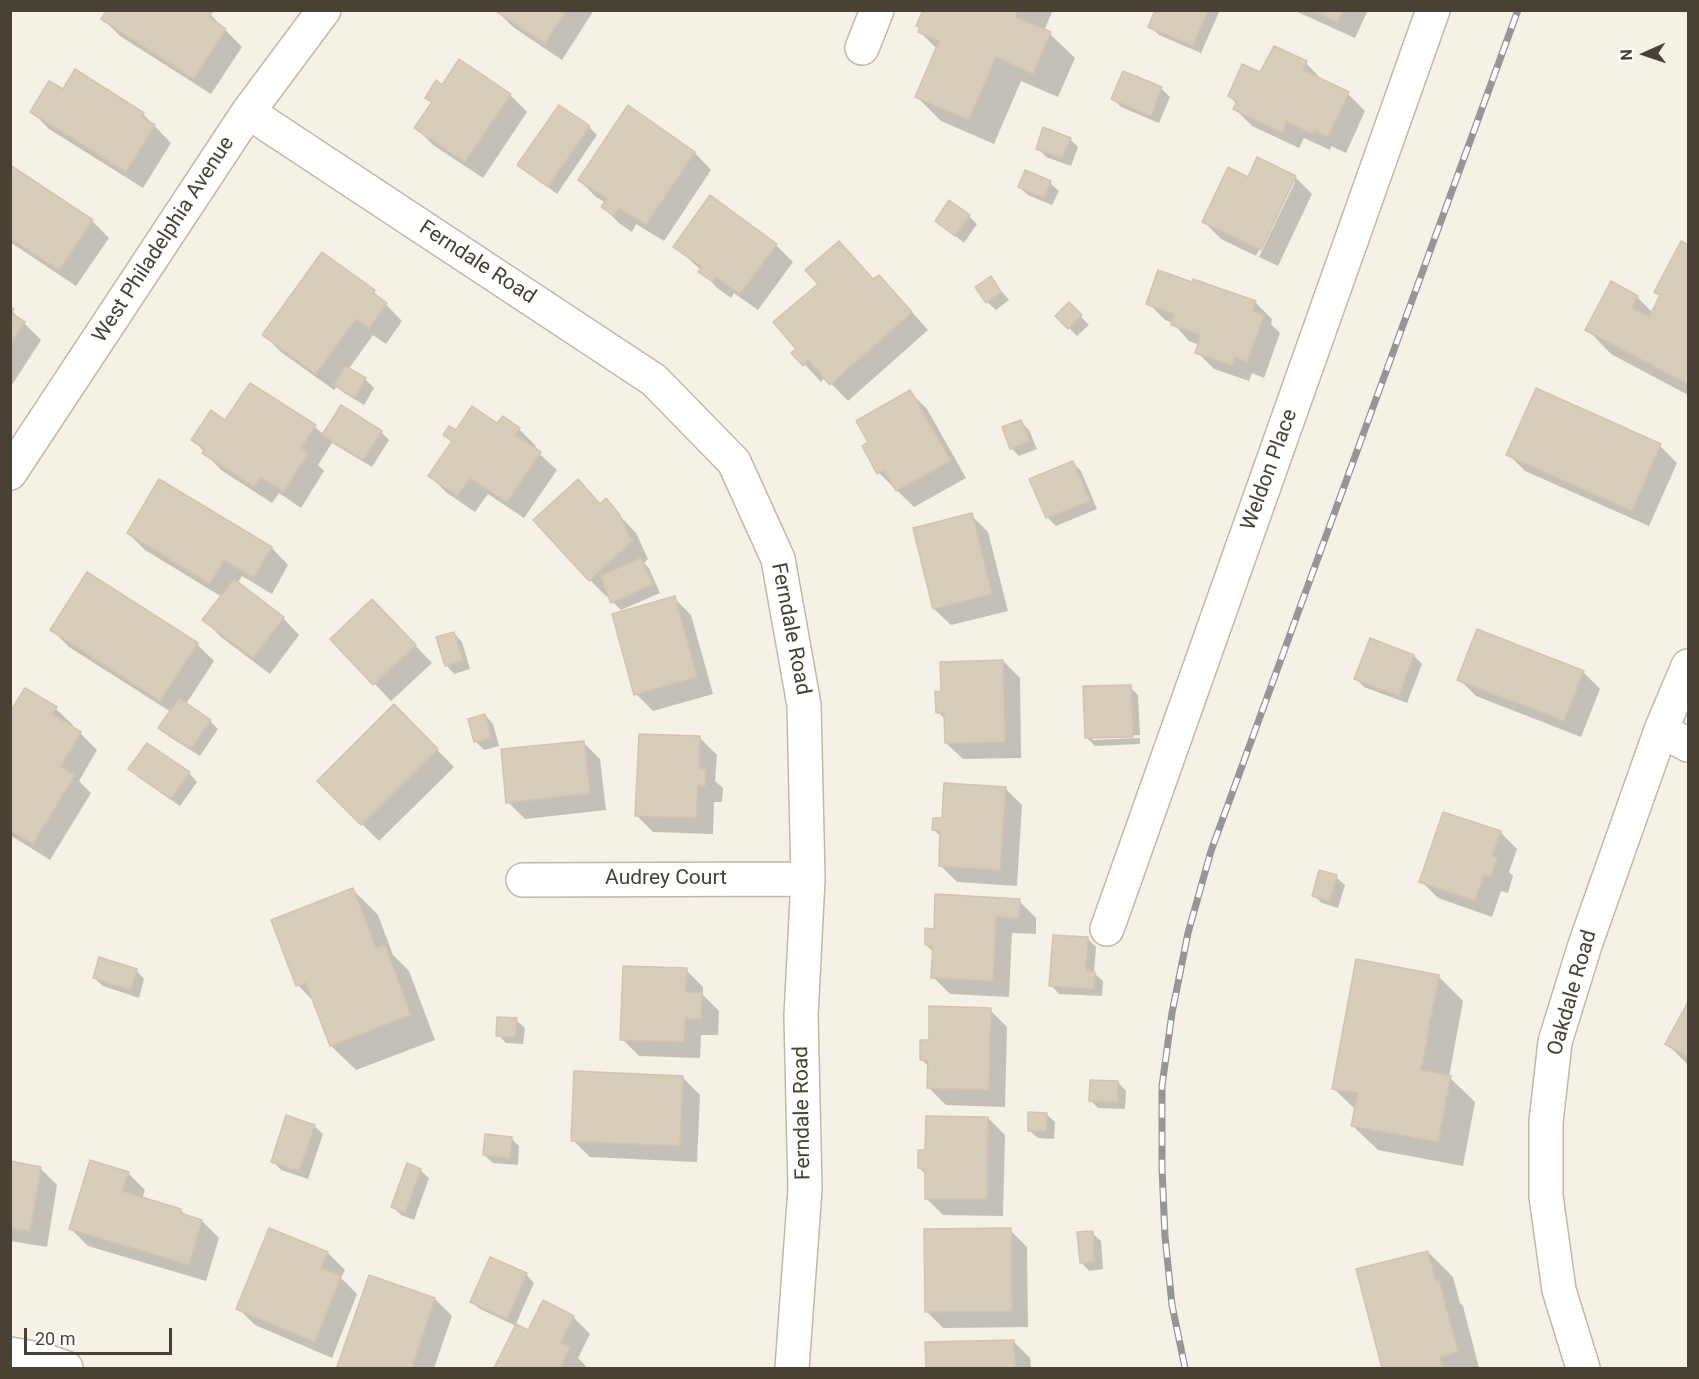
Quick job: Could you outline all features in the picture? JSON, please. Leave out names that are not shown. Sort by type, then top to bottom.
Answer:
[{"type":"street","name":"West Philadelphia Avenue","points":[[10,473],[248,112],[324,10]]},
{"type":"street","points":[[862,48],[877,10]]},
{"type":"street","name":"Weldon Place","points":[[1107,929],[1433,10]]},
{"type":"street","name":"Ferndale Road","points":[[248,112],[654,380],[734,462],[778,559],[804,705],[808,879],[801,1016],[805,1189],[792,1368]]},
{"type":"street","name":"Oakdale Road","points":[[1583,1368],[1559,1290],[1546,1196],[1546,1122],[1555,1042],[1585,945],[1675,737],[1689,666]]},
{"type":"street","name":"Audrey Court","points":[[523,879],[808,879]]},
{"type":"street","points":[[10,1354],[44,1360],[66,1368]]},
{"type":"building","points":[[107,10],[209,10],[212,12],[209,17],[226,29],[194,79],[101,19]]},
{"type":"building","points":[[494,10],[566,10],[545,44]]},
{"type":"building","points":[[923,10],[1018,10],[1015,17],[1051,32],[1033,74],[996,57],[969,120],[915,97],[939,41],[918,32],[920,27],[916,26]]},
{"type":"building","points":[[1155,10],[1208,10],[1193,46],[1148,27]]},
{"type":"building","points":[[1311,10],[1343,10],[1338,23]]},
{"type":"building","points":[[1274,46],[1307,61],[1303,70],[1349,92],[1328,137],[1314,130],[1313,134],[1287,122],[1282,133],[1233,109],[1237,101],[1228,96],[1242,64],[1260,72]]},
{"type":"building","points":[[459,59],[511,94],[465,162],[414,128],[432,102],[425,98],[436,80],[442,85]]},
{"type":"building","points":[[75,69],[144,113],[141,117],[155,125],[126,172],[30,112],[49,81],[63,89]]},
{"type":"building","points":[[1123,71],[1162,87],[1151,116],[1111,99]]},
{"type":"building","points":[[559,105],[590,126],[548,187],[517,165]]},
{"type":"building","points":[[628,105],[695,152],[646,225],[619,208],[614,216],[601,207],[607,199],[578,180]]},
{"type":"building","points":[[1043,127],[1071,138],[1062,158],[1036,149]]},
{"type":"building","points":[[1257,157],[1296,176],[1261,250],[1202,222],[1228,167],[1248,177]]},
{"type":"building","points":[[10,165],[93,220],[59,270],[10,238]]},
{"type":"building","points":[[1025,170],[1051,181],[1044,198],[1018,187]]},
{"type":"building","points":[[710,195],[777,244],[740,294],[716,277],[713,282],[698,272],[702,267],[673,247]]},
{"type":"building","points":[[949,200],[970,215],[955,236],[935,221]]},
{"type":"building","points":[[839,241],[873,279],[879,275],[912,312],[830,385],[808,360],[803,366],[791,353],[796,349],[773,322],[818,284],[805,270]]},
{"type":"building","points":[[1681,241],[1688,245],[1688,384],[1585,330],[1611,281],[1638,296],[1632,308],[1649,317],[1660,295],[1654,292]]},
{"type":"building","points":[[322,252],[375,290],[373,293],[387,303],[369,328],[356,319],[316,374],[262,335]]},
{"type":"building","points":[[1158,270],[1192,282],[1193,279],[1256,301],[1253,311],[1264,315],[1247,362],[1235,357],[1232,365],[1195,353],[1201,335],[1171,325],[1174,314],[1146,304]]},
{"type":"building","points":[[991,276],[1001,292],[986,303],[975,287]]},
{"type":"building","points":[[1069,302],[1082,315],[1068,329],[1055,316]]},
{"type":"building","points":[[10,307],[14,309],[11,313],[25,322],[10,345]]},
{"type":"building","points":[[345,366],[366,378],[355,398],[334,385]]},
{"type":"building","points":[[250,383],[316,425],[301,448],[308,453],[284,492],[261,477],[254,487],[202,453],[205,449],[191,440],[211,410],[225,420]]},
{"type":"building","points":[[1536,388],[1661,444],[1632,511],[1506,455]]},
{"type":"building","points":[[910,390],[951,461],[896,491],[884,470],[877,474],[862,446],[868,442],[856,421]]},
{"type":"building","points":[[341,405],[382,431],[363,460],[322,435]]},
{"type":"building","points":[[472,406],[497,423],[503,416],[520,428],[515,435],[541,452],[507,502],[470,478],[457,496],[428,476],[452,441],[443,435],[449,426],[456,430]]},
{"type":"building","points":[[1021,420],[1030,441],[1010,449],[1002,427]]},
{"type":"building","points":[[1073,461],[1090,501],[1046,518],[1029,479]]},
{"type":"building","points":[[159,479],[272,547],[254,578],[224,560],[210,584],[127,533]]},
{"type":"building","points":[[578,479],[600,504],[606,498],[619,514],[632,541],[589,581],[533,520]]},
{"type":"building","points":[[972,513],[992,594],[933,609],[913,528]]},
{"type":"building","points":[[641,558],[653,584],[611,603],[600,576]]},
{"type":"building","points":[[87,572],[198,643],[160,701],[50,630]]},
{"type":"building","points":[[234,579],[284,617],[253,658],[202,620]]},
{"type":"building","points":[[675,596],[697,677],[634,695],[612,614]]},
{"type":"building","points":[[372,599],[416,645],[373,685],[330,639]]},
{"type":"building","points":[[1477,629],[1584,671],[1564,721],[1457,680]]},
{"type":"building","points":[[454,632],[463,661],[445,666],[436,637]]},
{"type":"building","points":[[1370,638],[1414,655],[1399,696],[1354,679]]},
{"type":"building","points":[[1003,660],[1005,742],[945,743],[944,713],[936,713],[935,691],[941,692],[940,662]]},
{"type":"building","points":[[1131,685],[1133,737],[1085,738],[1083,686]]},
{"type":"building","points":[[25,688],[57,707],[52,714],[81,732],[61,766],[75,775],[33,844],[10,830],[10,712]]},
{"type":"building","points":[[179,698],[211,720],[191,749],[158,728]]},
{"type":"building","points":[[394,704],[438,749],[361,825],[317,781]]},
{"type":"building","points":[[485,714],[491,738],[474,742],[468,719]]},
{"type":"building","points":[[639,734],[700,736],[699,769],[706,769],[705,786],[698,785],[696,818],[635,816]]},
{"type":"building","points":[[584,741],[590,793],[506,803],[501,749]]},
{"type":"building","points":[[147,743],[190,772],[171,799],[128,769]]},
{"type":"building","points":[[944,783],[1006,787],[1000,870],[939,866],[940,831],[932,830],[933,818],[942,818]]},
{"type":"building","points":[[1443,812],[1501,831],[1492,856],[1497,858],[1491,877],[1484,875],[1475,901],[1419,882]]},
{"type":"building","points":[[1319,870],[1337,875],[1330,901],[1312,896]]},
{"type":"building","points":[[353,888],[376,948],[385,945],[411,1015],[330,1046],[306,983],[296,986],[271,920]]},
{"type":"building","points":[[935,894],[1020,899],[1019,918],[996,917],[993,981],[931,978],[933,946],[925,945],[925,928],[934,929]]},
{"type":"building","points":[[1053,935],[1088,937],[1086,971],[1095,972],[1094,989],[1049,986]]},
{"type":"building","points":[[99,957],[137,969],[131,990],[93,978]]},
{"type":"building","points":[[1356,959],[1439,975],[1421,1070],[1451,1076],[1438,1142],[1351,1126],[1358,1093],[1332,1089]]},
{"type":"building","points":[[623,966],[687,968],[686,992],[702,993],[701,1019],[685,1019],[684,1042],[620,1040]]},
{"type":"building","points":[[1688,1002],[1688,1057],[1665,1044]]},
{"type":"building","points":[[929,1006],[991,1008],[989,1090],[927,1088],[928,1060],[920,1060],[920,1040],[929,1040]]},
{"type":"building","points":[[497,1017],[517,1018],[515,1037],[496,1036]]},
{"type":"building","points":[[574,1071],[683,1076],[680,1146],[571,1141]]},
{"type":"building","points":[[1090,1080],[1118,1081],[1118,1102],[1089,1101]]},
{"type":"building","points":[[1028,1112],[1047,1113],[1046,1131],[1028,1131]]},
{"type":"building","points":[[286,1115],[315,1125],[299,1171],[271,1162]]},
{"type":"building","points":[[926,1116],[988,1117],[987,1199],[925,1199],[925,1169],[918,1168],[918,1150],[925,1150]]},
{"type":"building","points":[[485,1134],[512,1137],[510,1158],[483,1155]]},
{"type":"building","points":[[90,1160],[129,1172],[122,1191],[181,1209],[180,1213],[202,1220],[189,1265],[69,1229]]},
{"type":"building","points":[[10,1161],[41,1167],[30,1231],[10,1228]]},
{"type":"building","points":[[407,1163],[421,1169],[405,1213],[391,1207]]},
{"type":"building","points":[[269,1228],[328,1252],[321,1268],[341,1276],[315,1342],[236,1309]]},
{"type":"building","points":[[1011,1228],[1012,1311],[925,1312],[924,1229]]},
{"type":"building","points":[[1093,1231],[1095,1262],[1080,1263],[1077,1232]]},
{"type":"building","points":[[1428,1251],[1436,1281],[1439,1280],[1458,1352],[1440,1357],[1442,1368],[1382,1368],[1356,1269]]},
{"type":"building","points":[[490,1257],[527,1273],[507,1319],[470,1302]]},
{"type":"building","points":[[369,1275],[435,1298],[412,1368],[337,1367]]},
{"type":"building","points":[[543,1300],[574,1316],[561,1343],[570,1348],[560,1368],[494,1368],[516,1324],[528,1330]]},
{"type":"building","points":[[1014,1340],[1015,1368],[926,1368],[925,1342]]},
{"type":"railway","points":[[1185,1368],[1172,1305],[1165,1236],[1162,1086],[1172,1013],[1188,933],[1211,851],[1518,10]]}]
